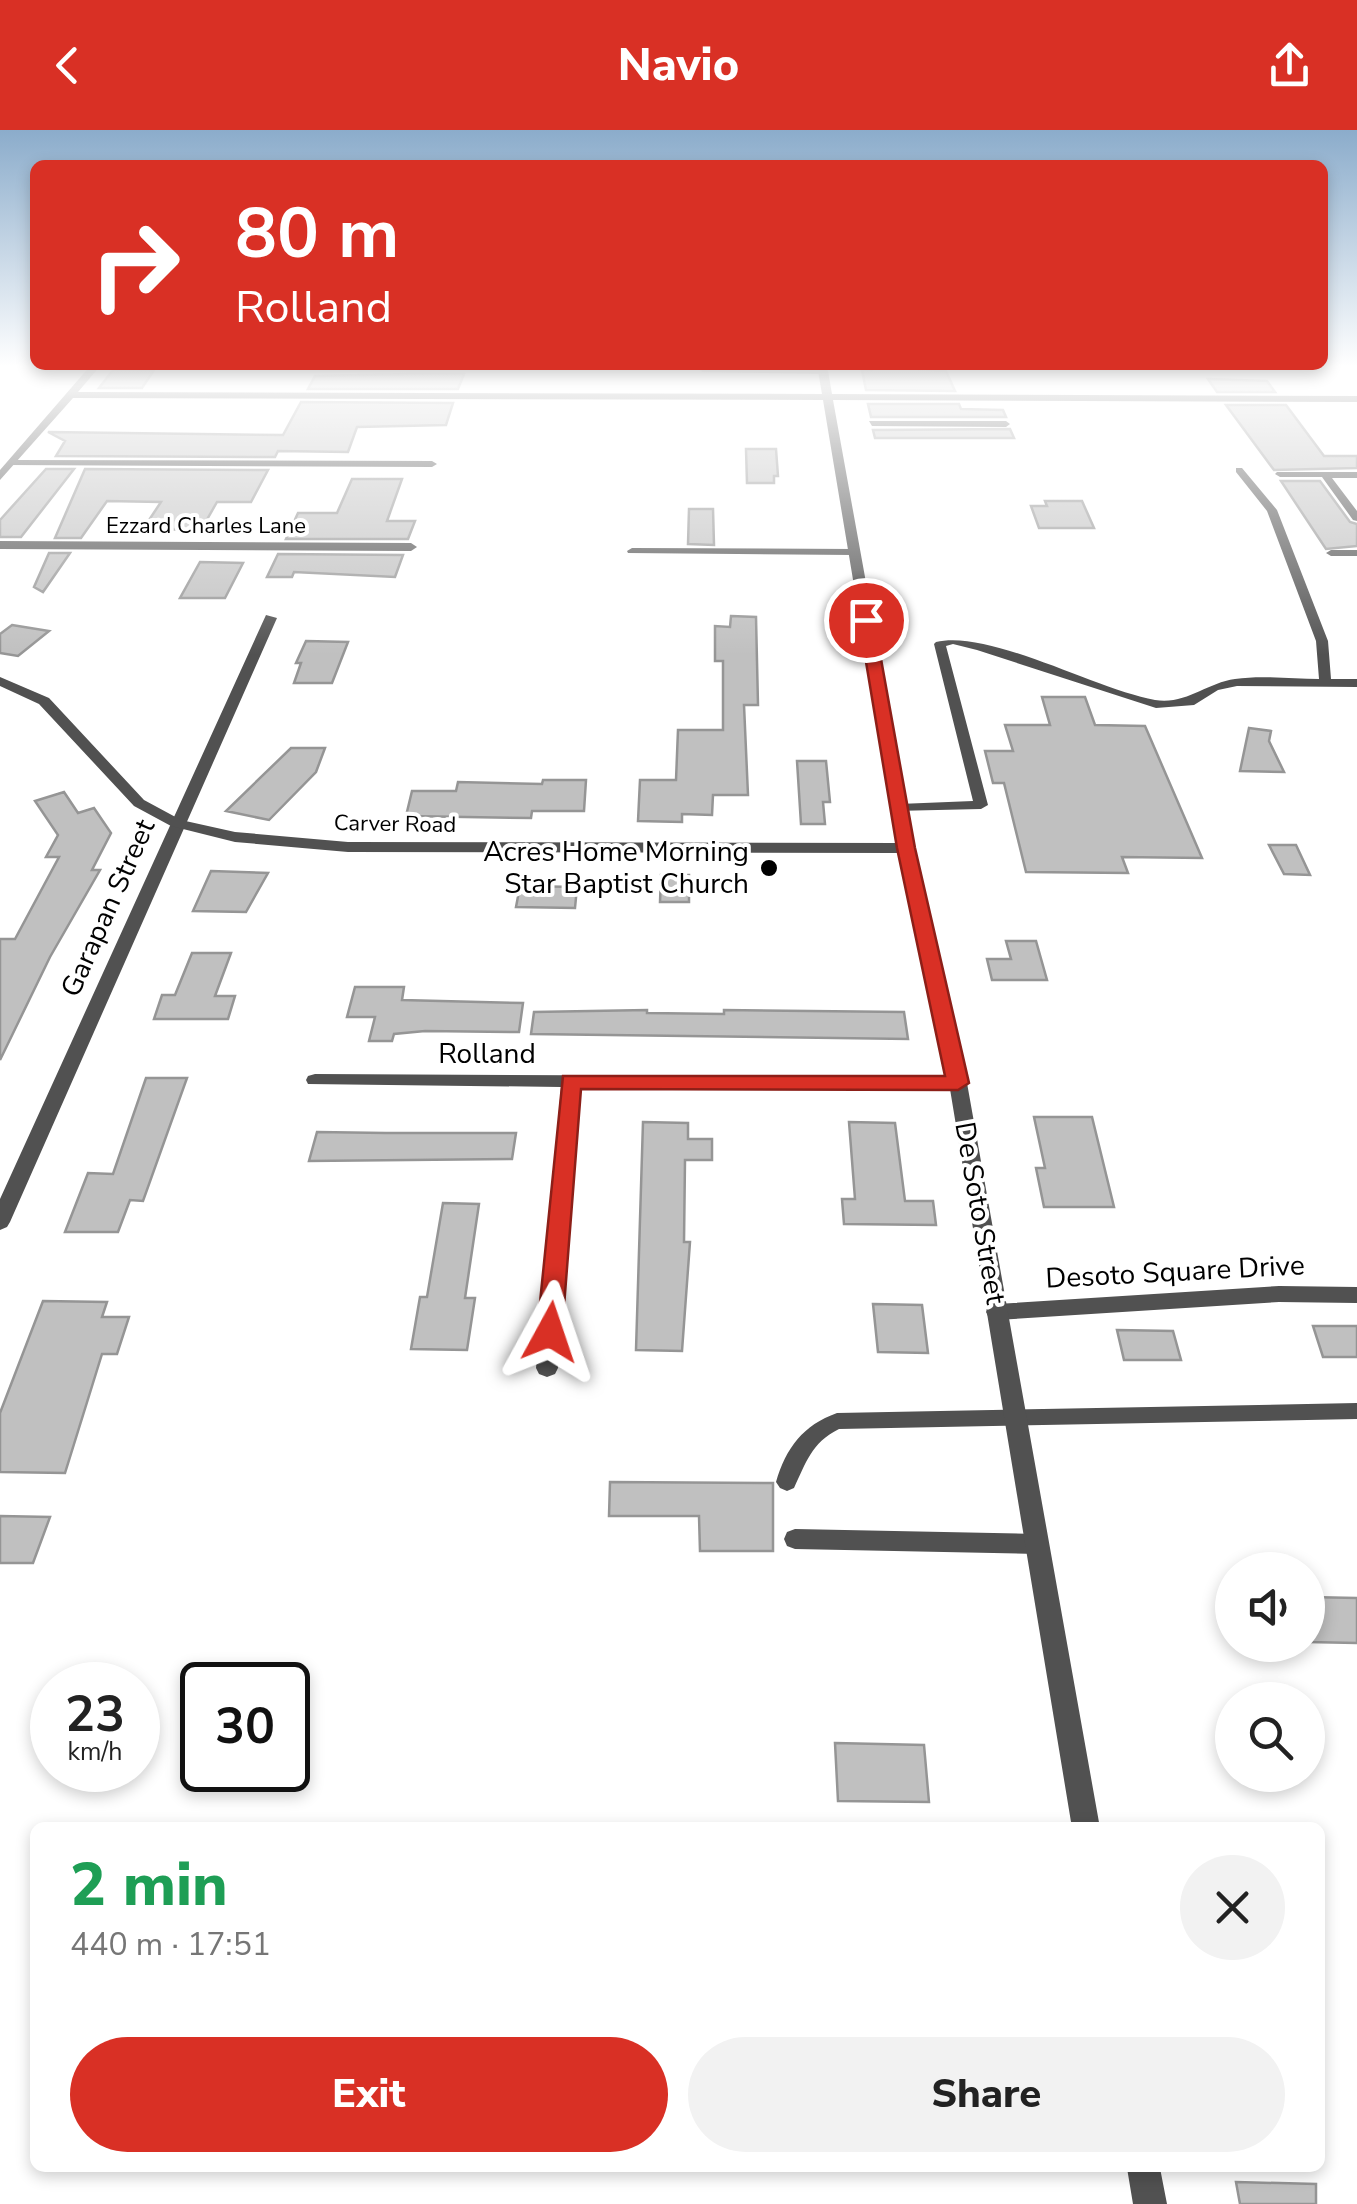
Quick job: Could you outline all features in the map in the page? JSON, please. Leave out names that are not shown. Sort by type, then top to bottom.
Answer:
[{"type":"street","name":"De Soto Street","points":[[839,461],[906,848],[958,1083],[1085,1822]]},
{"type":"street","points":[[0,477],[6,462],[432,464]]},
{"type":"street","name":"Ezzard Charles Lane","points":[[0,544],[411,547]]},
{"type":"street","name":"Garapan Street","points":[[0,1222],[271,618]]},
{"type":"street","name":"Carver Road","points":[[0,681],[44,701],[80,736],[120,786],[176,823],[235,837],[348,847],[906,848]]},
{"type":"street","name":"Rolland","points":[[315,1080],[958,1083]]},
{"type":"street","points":[[546,1368],[571,1082]]},
{"type":"street","name":"Desoto Square Drive","points":[[997,1312],[1279,1294],[1357,1294]]},
{"type":"street","points":[[1145,2172],[1150,2204]]},
{"type":"lane","points":[[1239,470],[1272,510],[1322,641],[1326,682]]},
{"type":"lane","points":[[1280,474],[1357,475]]},
{"type":"lane","points":[[1325,474],[1357,518]]},
{"type":"lane","points":[[632,551],[854,552]]},
{"type":"lane","points":[[1332,553],[1357,553]]},
{"type":"lane","points":[[899,808],[982,805],[945,676],[940,644],[953,641],[980,647],[1156,704],[1190,702],[1214,687],[1237,682],[1357,682]]},
{"type":"lane","points":[[786,1482],[796,1452],[812,1435],[836,1421],[1357,1412]]},
{"type":"lane","points":[[794,1539],[1037,1544]]},
{"type":"building","points":[[746,461],[777,461],[778,476],[774,476],[774,483],[747,483]]},
{"type":"building","points":[[1267,461],[1357,461],[1357,468],[1274,470]]},
{"type":"building","points":[[46,469],[74,469],[21,537],[0,537],[0,520]]},
{"type":"building","points":[[85,469],[268,470],[251,502],[217,502],[201,530],[143,529],[161,502],[107,501],[81,538],[55,538]]},
{"type":"building","points":[[352,479],[402,479],[387,521],[415,521],[408,539],[286,539],[298,513],[337,513]]},
{"type":"building","points":[[1281,481],[1320,481],[1350,522],[1357,524],[1357,546],[1326,549]]},
{"type":"building","points":[[1045,501],[1082,501],[1094,528],[1039,528],[1031,506],[1047,506]]},
{"type":"building","points":[[689,509],[713,509],[714,545],[688,544]]},
{"type":"building","points":[[49,553],[70,553],[43,592],[34,587]]},
{"type":"building","points":[[278,554],[403,555],[395,577],[294,572],[292,577],[267,577]]},
{"type":"building","points":[[200,562],[243,563],[225,598],[180,598]]},
{"type":"building","points":[[731,616],[756,617],[758,705],[744,705],[748,795],[713,795],[712,815],[682,814],[682,822],[638,821],[640,780],[676,780],[678,730],[723,730],[723,661],[715,661],[715,626],[730,627]]},
{"type":"building","points":[[12,625],[49,631],[18,656],[0,653],[0,634]]},
{"type":"building","points":[[306,641],[348,642],[332,683],[294,683],[301,663],[296,663]]},
{"type":"building","points":[[1042,697],[1085,697],[1095,725],[1145,726],[1202,858],[1122,857],[1128,873],[1026,872],[1004,783],[993,783],[985,751],[1013,751],[1005,725],[1050,725]]},
{"type":"building","points":[[1249,728],[1271,731],[1269,741],[1284,772],[1240,771]]},
{"type":"building","points":[[291,748],[325,748],[316,772],[269,820],[226,811]]},
{"type":"building","points":[[797,761],[826,761],[830,802],[823,802],[825,824],[801,824]]},
{"type":"building","points":[[543,780],[586,780],[584,811],[532,811],[531,818],[406,816],[412,791],[456,791],[458,782],[542,784]]},
{"type":"building","points":[[64,792],[78,813],[94,808],[111,833],[92,870],[100,870],[50,957],[0,1060],[0,939],[15,939],[59,857],[46,857],[58,835],[35,801]]},
{"type":"building","points":[[1269,845],[1296,845],[1310,875],[1284,874]]},
{"type":"building","points":[[211,871],[268,873],[246,912],[193,911]]},
{"type":"building","points":[[661,875],[689,875],[689,902],[660,902]]},
{"type":"building","points":[[520,886],[577,887],[575,908],[516,907]]},
{"type":"building","points":[[1006,941],[1036,941],[1047,980],[992,980],[987,959],[1011,959]]},
{"type":"building","points":[[192,953],[231,953],[215,996],[235,996],[228,1019],[154,1019],[162,995],[175,995]]},
{"type":"building","points":[[355,987],[404,987],[402,1000],[523,1003],[519,1032],[425,1031],[394,1034],[392,1041],[369,1041],[375,1017],[347,1017]]},
{"type":"building","points":[[647,1010],[724,1014],[724,1010],[904,1012],[908,1039],[531,1034],[534,1012]]},
{"type":"building","points":[[146,1078],[187,1078],[143,1201],[130,1200],[118,1232],[65,1232],[88,1173],[113,1174]]},
{"type":"building","points":[[1034,1117],[1092,1117],[1114,1207],[1044,1207],[1036,1168],[1045,1168]]},
{"type":"building","points":[[643,1122],[688,1123],[688,1139],[712,1139],[712,1160],[685,1160],[684,1242],[690,1242],[682,1351],[636,1350]]},
{"type":"building","points":[[849,1122],[895,1123],[905,1201],[933,1201],[936,1225],[844,1224],[842,1199],[855,1199]]},
{"type":"building","points":[[317,1132],[516,1133],[512,1159],[309,1161]]},
{"type":"building","points":[[443,1203],[479,1204],[465,1298],[475,1298],[467,1350],[411,1349],[420,1297],[427,1297]]},
{"type":"building","points":[[43,1301],[107,1302],[102,1317],[129,1317],[117,1354],[102,1354],[65,1473],[0,1472],[0,1413]]},
{"type":"building","points":[[873,1304],[922,1305],[928,1353],[878,1352]]},
{"type":"building","points":[[1313,1326],[1357,1326],[1357,1357],[1323,1357]]},
{"type":"building","points":[[1117,1330],[1173,1331],[1181,1360],[1124,1360]]},
{"type":"building","points":[[610,1482],[773,1483],[773,1551],[700,1551],[699,1516],[609,1516]]},
{"type":"building","points":[[0,1516],[50,1517],[33,1563],[0,1563]]},
{"type":"building","points":[[1325,1597],[1357,1598],[1357,1643],[1325,1642]]},
{"type":"building","points":[[835,1743],[924,1745],[929,1802],[838,1801]]},
{"type":"building","points":[[1236,2182],[1316,2184],[1316,2204],[1240,2204]]},
{"type":"place","name":"Acres Home Morning Star Baptist Church","points":[[769,868]]},
{"type":"route","points":[[550,1332],[571,1082],[958,1083],[906,848],[866,620]]}]
